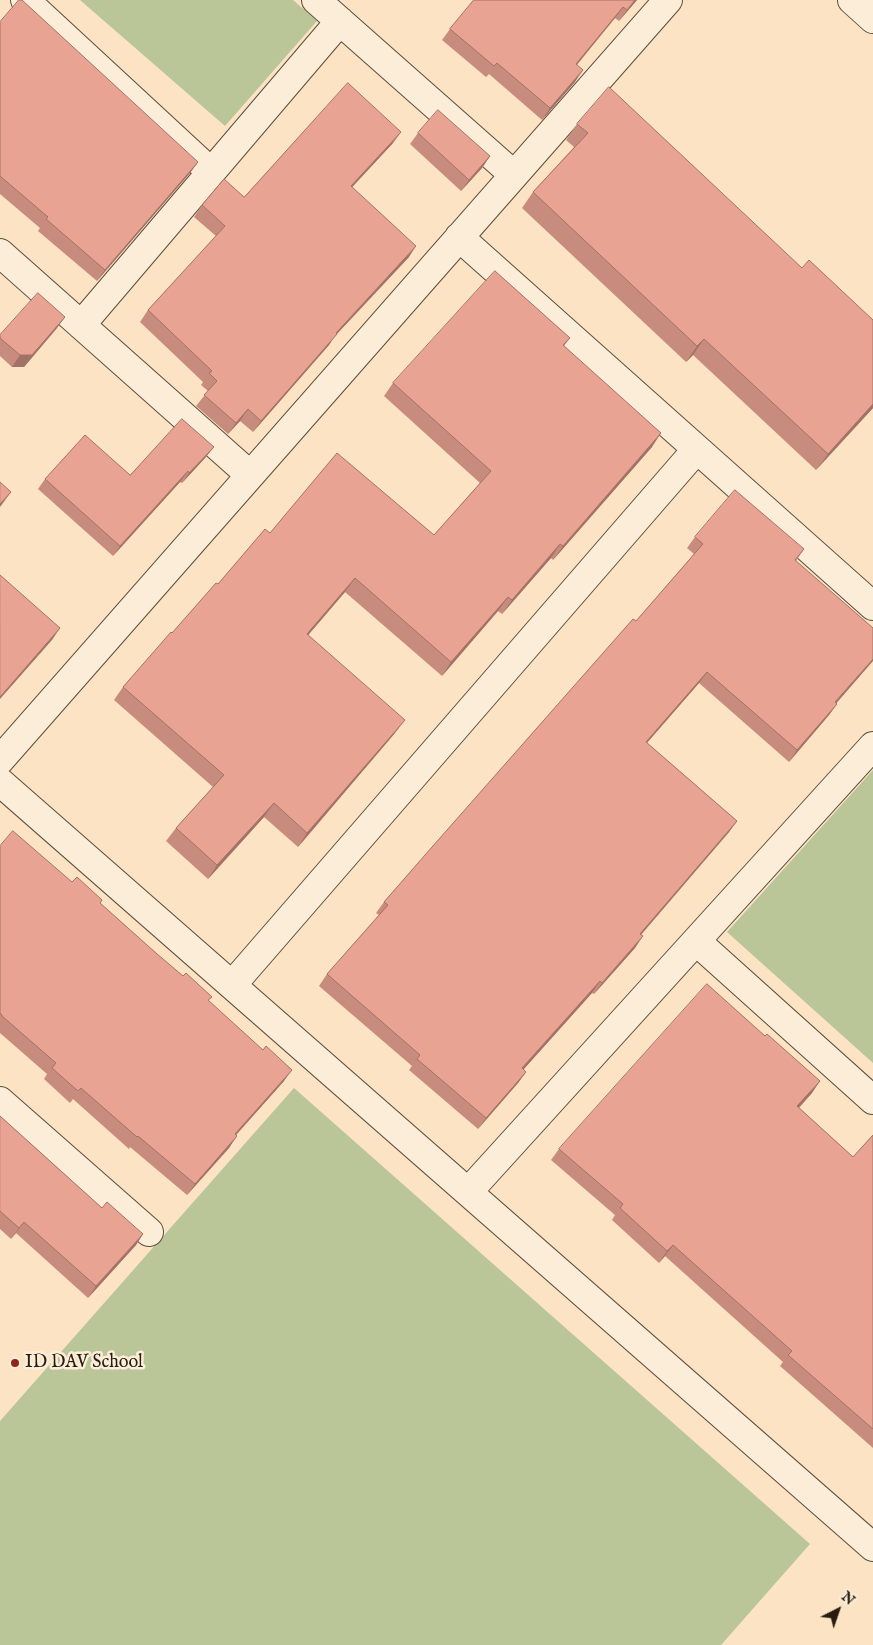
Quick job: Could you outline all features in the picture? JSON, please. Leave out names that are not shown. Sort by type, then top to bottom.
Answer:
[{"type":"street","points":[[24,0],[211,172]]},
{"type":"street","points":[[316,0],[514,175]]},
{"type":"street","points":[[0,760],[668,0]]},
{"type":"street","points":[[852,0],[873,19]]},
{"type":"street","points":[[81,325],[340,21]]},
{"type":"street","points":[[459,237],[873,606]]},
{"type":"street","points":[[0,253],[250,475]]},
{"type":"street","points":[[232,985],[697,449]]},
{"type":"street","points":[[468,1192],[873,746]]},
{"type":"street","points":[[0,782],[873,1548]]},
{"type":"street","points":[[696,941],[873,1100]]},
{"type":"street","points":[[0,1101],[149,1232]]},
{"type":"green space","points":[[80,0],[293,0],[317,21],[225,126]]},
{"type":"green space","points":[[873,770],[873,1063],[727,932]]},
{"type":"green space","points":[[294,1088],[810,1544],[721,1645],[0,1645],[0,1421]]},
{"type":"building","points":[[19,0],[22,0],[198,162],[105,270],[0,176],[0,22]]},
{"type":"building","points":[[474,0],[635,0],[627,10],[623,7],[576,64],[583,70],[550,108],[497,63],[494,66],[450,29]]},
{"type":"building","points":[[348,83],[401,132],[351,186],[416,246],[336,333],[261,421],[248,409],[236,423],[204,395],[217,381],[209,373],[212,371],[148,310],[225,226],[202,205],[224,179],[244,197]]},
{"type":"building","points":[[609,87],[802,268],[809,260],[873,320],[873,404],[828,454],[704,339],[697,346],[533,192],[588,133],[577,124]]},
{"type":"building","points":[[438,110],[490,156],[469,180],[418,133]]},
{"type":"building","points":[[495,271],[570,338],[563,345],[661,433],[563,546],[560,544],[512,600],[508,597],[451,662],[355,578],[307,634],[405,720],[307,833],[274,803],[217,865],[176,828],[224,775],[123,687],[216,583],[218,584],[265,529],[270,533],[337,453],[434,535],[491,471],[393,383]]},
{"type":"building","points":[[38,293],[65,317],[32,355],[20,355],[0,338],[0,335]]},
{"type":"building","points":[[182,419],[214,447],[189,473],[188,471],[120,546],[45,479],[85,435],[130,475]]},
{"type":"building","points":[[0,482],[11,492],[0,504]]},
{"type":"building","points":[[735,490],[804,549],[795,560],[873,628],[873,659],[835,702],[837,704],[797,750],[707,672],[646,742],[737,821],[640,934],[643,936],[602,983],[600,981],[522,1068],[526,1072],[486,1118],[417,1059],[420,1055],[327,974],[388,905],[384,902],[425,855],[633,619],[636,621],[703,544],[695,537]]},
{"type":"building","points":[[0,575],[60,628],[0,697]]},
{"type":"building","points":[[13,831],[72,882],[77,877],[102,900],[100,903],[156,953],[183,976],[186,973],[212,997],[208,1000],[263,1050],[266,1046],[292,1070],[235,1134],[237,1136],[195,1184],[81,1088],[78,1091],[52,1068],[56,1063],[0,1013],[0,846]]},
{"type":"building","points":[[707,984],[765,1036],[767,1034],[820,1081],[797,1106],[853,1157],[873,1135],[873,1429],[788,1355],[792,1351],[673,1245],[667,1251],[620,1208],[623,1204],[559,1149]]},
{"type":"building","points":[[0,1116],[102,1208],[107,1202],[143,1234],[96,1286],[24,1222],[19,1228],[0,1211]]},
{"type":"place","name":"ID DAV School","points":[[15,1363]]}]
